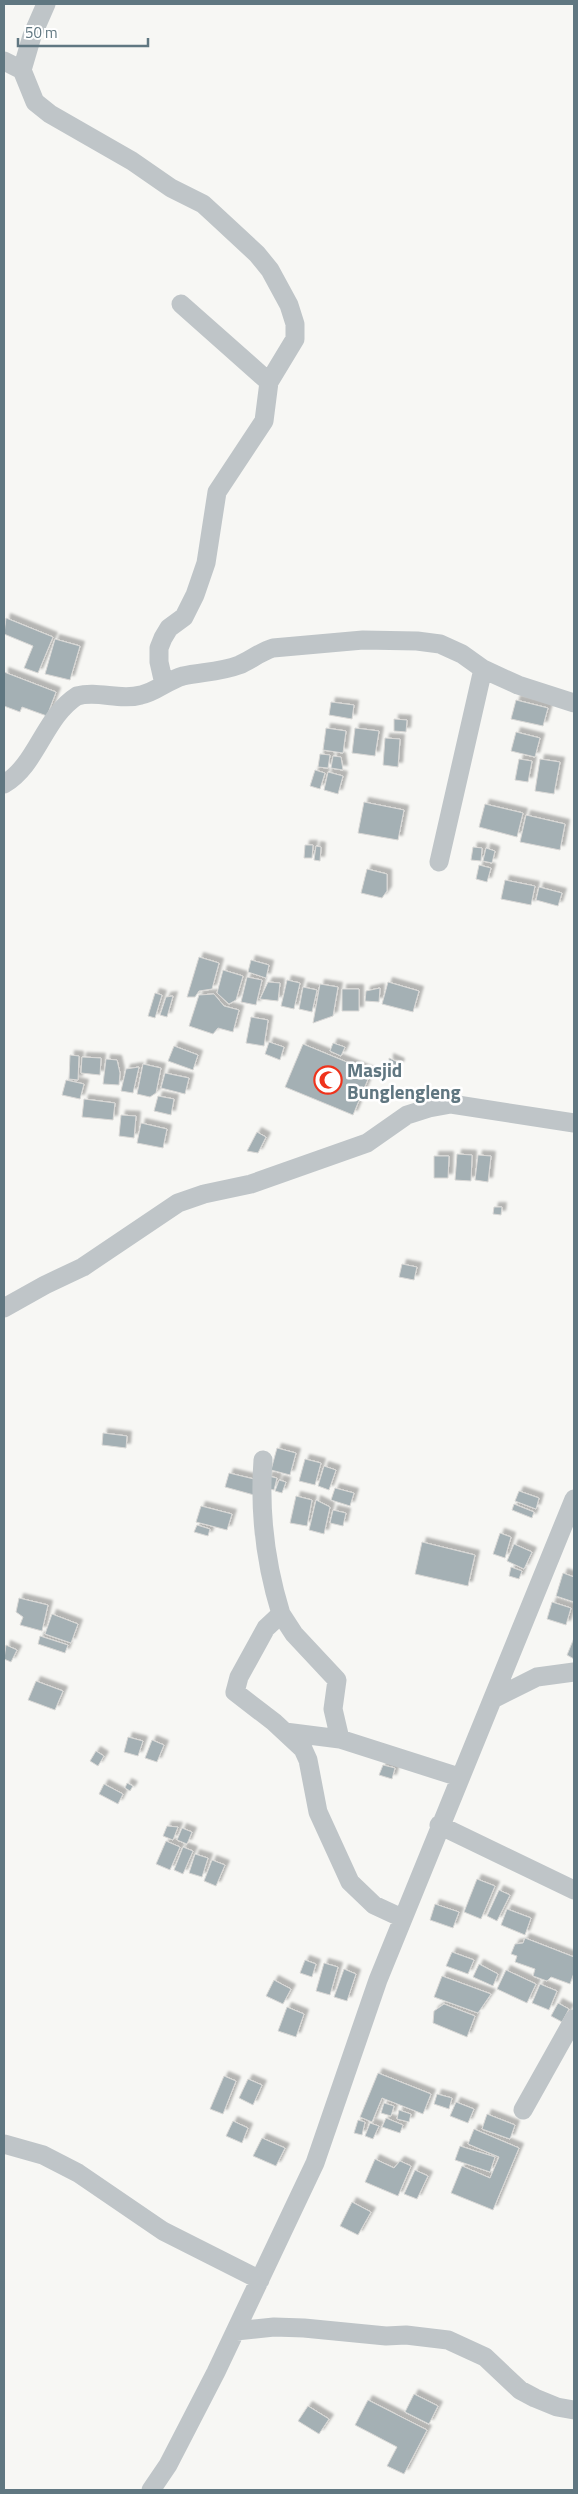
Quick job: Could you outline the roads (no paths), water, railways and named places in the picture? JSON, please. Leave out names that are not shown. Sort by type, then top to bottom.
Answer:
[{"type":"street","points":[[46,4],[32,36],[22,70],[29,90],[41,108],[132,160],[171,188],[203,204],[258,254],[280,286],[295,324],[295,339],[269,382],[264,421],[217,492],[206,563],[196,595],[184,617],[170,628],[161,643],[159,662],[164,684]]},
{"type":"street","points":[[4,62],[22,70]]},
{"type":"street","points":[[181,304],[269,382]]},
{"type":"street","points":[[4,784],[26,765],[41,737],[76,696],[97,694],[133,697],[151,692],[181,677],[225,670],[273,648],[363,640],[417,641],[440,644],[462,654],[483,669],[518,685],[574,702]]},
{"type":"street","points":[[439,862],[483,669]]},
{"type":"street","points":[[4,1308],[44,1285],[83,1267],[178,1203],[204,1194],[251,1184],[367,1143],[407,1115],[422,1110],[451,1104],[574,1123]]},
{"type":"street","points":[[263,1460],[260,1494],[262,1535],[281,1614],[294,1634],[337,1680],[333,1709],[340,1739]]},
{"type":"street","points":[[151,2490],[168,2465],[236,2331],[315,2163],[378,1980],[402,1918],[574,1499]]},
{"type":"street","points":[[281,1614],[266,1628],[239,1677],[235,1692],[297,1741],[308,1760],[318,1812],[350,1882],[374,1905],[402,1918]]},
{"type":"street","points":[[493,1699],[537,1677],[574,1672]]},
{"type":"street","points":[[285,1732],[340,1739],[459,1777]]},
{"type":"street","points":[[439,1825],[574,1890]]},
{"type":"street","points":[[523,2110],[574,2019]]},
{"type":"street","points":[[4,2144],[43,2155],[78,2173],[163,2230],[260,2280]]},
{"type":"street","points":[[236,2331],[274,2327],[386,2336],[406,2334],[448,2340],[485,2357],[520,2390],[534,2398],[557,2407],[574,2410]]},
{"type":"place","name":"Masjid Bunglengleng","points":[[328,1080]]}]
